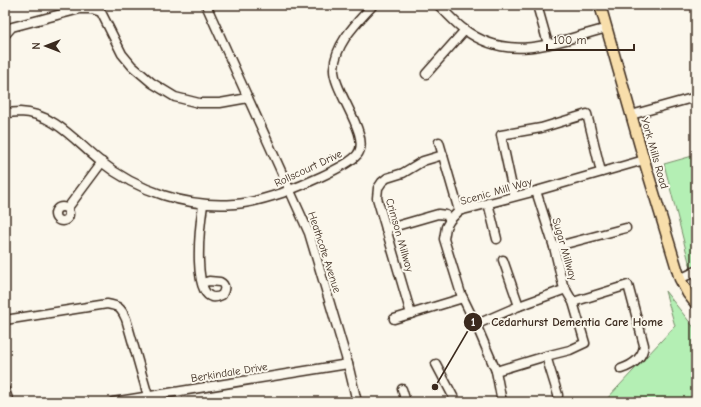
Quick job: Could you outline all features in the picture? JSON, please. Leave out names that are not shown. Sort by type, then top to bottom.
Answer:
[{"type":"main road","name":"York Mills Road","points":[[600,5],[644,160],[680,279],[688,294],[696,304]]},
{"type":"street","name":"Heathcote Avenue","points":[[206,5],[291,190],[309,233],[348,364],[357,402]]},
{"type":"street","name":"Rollscourt Drive","points":[[5,113],[21,112],[45,117],[60,127],[102,162],[126,178],[151,191],[174,199],[203,205],[236,204],[270,197],[291,190],[349,162],[358,154],[361,144],[358,131],[337,82],[334,69],[336,57],[342,42],[352,28],[373,5]]},
{"type":"street","points":[[438,5],[465,30],[492,44],[512,48],[524,49],[548,44],[607,28]]},
{"type":"street","points":[[537,5],[548,44]]},
{"type":"street","points":[[5,35],[12,27],[80,10],[92,9],[101,12],[122,54],[132,66],[152,84],[176,97],[200,103],[220,103],[248,98]]},
{"type":"street","points":[[426,74],[465,30]]},
{"type":"street","points":[[631,115],[696,97]]},
{"type":"street","points":[[514,196],[501,135],[541,128],[587,114],[601,172]]},
{"type":"street","points":[[439,142],[459,211]]},
{"type":"street","name":"Crimson Millway","points":[[411,314],[377,198],[378,188],[387,178],[403,173],[423,161],[443,155]]},
{"type":"street","name":"Scenic Mill Way","points":[[502,402],[496,371],[463,298],[444,239],[446,227],[450,220],[459,211],[644,160]]},
{"type":"street","points":[[66,209],[102,162]]},
{"type":"street","name":"Sugar Millway","points":[[475,325],[519,306],[566,289],[536,191]]},
{"type":"street","points":[[488,203],[497,239]]},
{"type":"street","points":[[202,283],[198,262],[203,205]]},
{"type":"street","points":[[386,229],[438,214],[446,215],[450,220]]},
{"type":"street","points":[[554,247],[626,228]]},
{"type":"street","points":[[503,260],[519,306]]},
{"type":"street","points":[[680,279],[696,271]]},
{"type":"street","points":[[573,302],[628,285],[644,345],[643,352],[638,359],[630,366],[622,369]]},
{"type":"street","points":[[496,371],[570,350],[585,343],[573,302],[566,289]]},
{"type":"street","points":[[394,319],[463,298]]},
{"type":"street","points":[[5,320],[107,304],[116,305],[122,310],[126,319],[148,396]]},
{"type":"street","points":[[546,356],[558,395]]},
{"type":"street","name":"Berkindale Drive","points":[[113,402],[348,364]]},
{"type":"street","points":[[436,364],[456,402]]},
{"type":"street","points":[[402,389],[406,402]]},
{"type":"street","points":[[5,390],[9,402]]},
{"type":"green space","points":[[696,155],[696,276],[689,262],[664,164]]},
{"type":"green space","points":[[665,291],[696,330],[696,350],[691,356],[696,373],[696,402],[604,402],[675,326]]},
{"type":"place","name":"Cedarhurst Dementia Care Home","points":[[435,387]]}]
